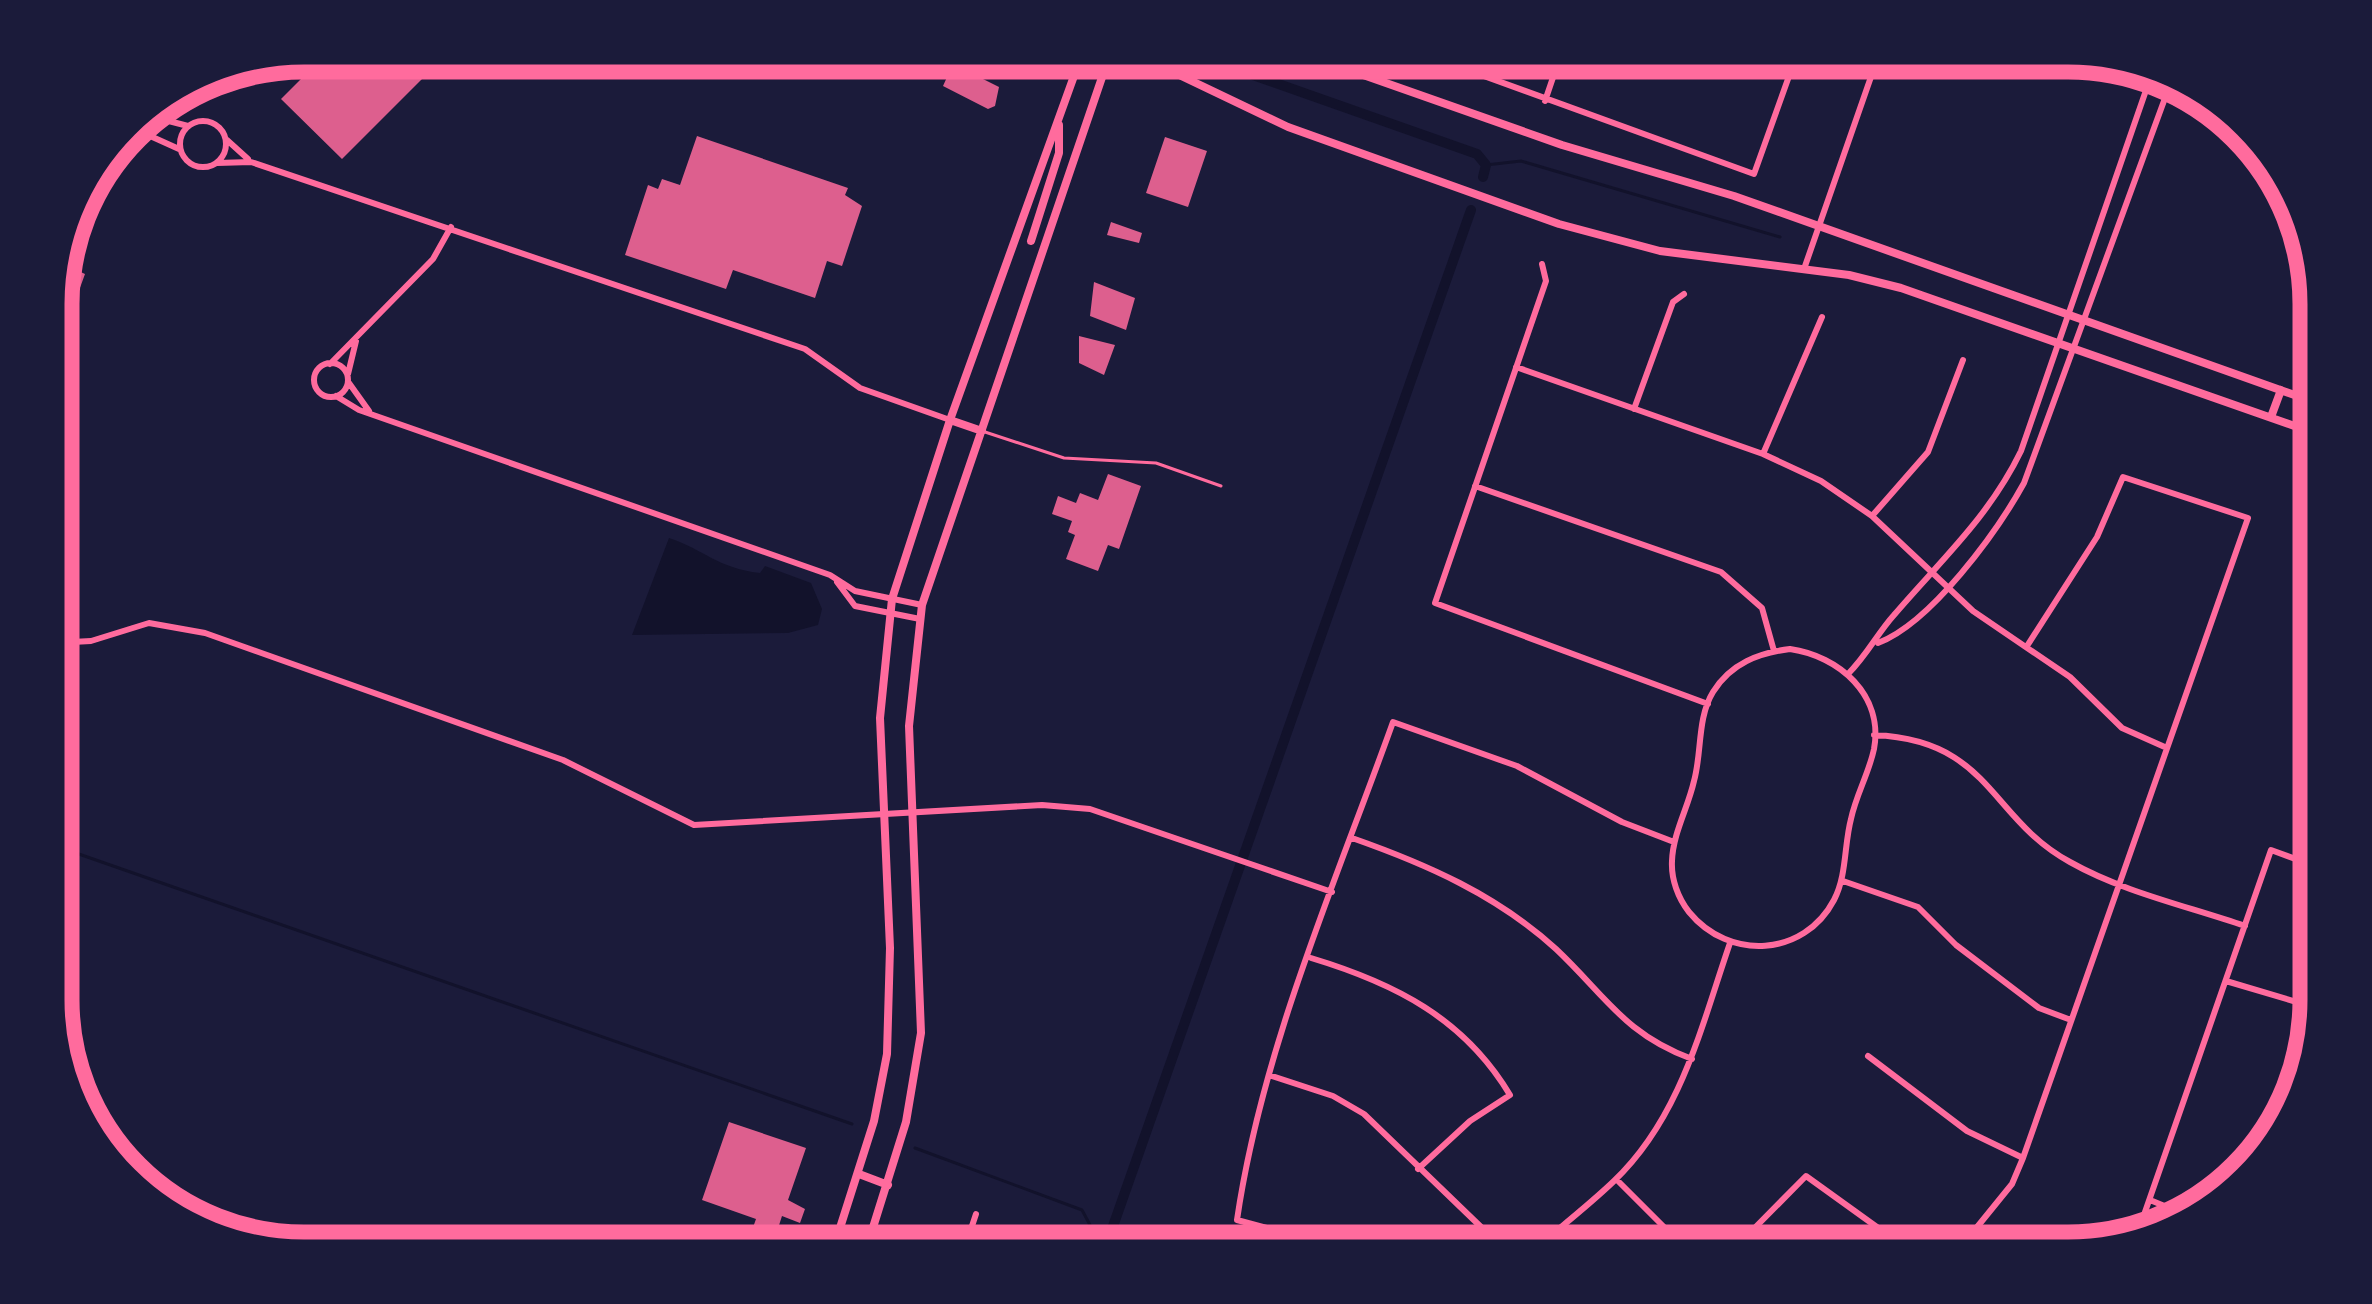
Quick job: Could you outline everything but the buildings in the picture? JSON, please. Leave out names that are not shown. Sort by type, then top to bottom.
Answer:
[{"type":"main road","points":[[839,1232],[882,1088],[890,1017],[881,683],[892,598],[950,420],[1075,72]]},
{"type":"main road","points":[[873,1232],[906,1122],[921,1033],[909,703],[922,604],[1104,72]]},
{"type":"main road","points":[[1173,72],[1288,127],[1559,224],[1660,251],[1901,288],[2300,428]]},
{"type":"main road","points":[[1353,72],[1819,227],[2300,397]]},
{"type":"main road","points":[[1031,241],[1060,153],[1058,118]]},
{"type":"main road","points":[[1016,235],[1045,247]]},
{"type":"main road","points":[[2271,417],[2281,390]]},
{"type":"main road","points":[[950,420],[982,431]]},
{"type":"main road","points":[[859,1174],[888,1184]]},
{"type":"street","points":[[1370,78],[1372,72]]},
{"type":"street","points":[[1470,72],[1754,174],[1790,72]]},
{"type":"street","points":[[1545,101],[1555,72]]},
{"type":"street","points":[[1804,271],[1873,72]]},
{"type":"street","points":[[1878,644],[1893,616],[1971,534],[2021,451],[2148,86]]},
{"type":"street","points":[[1848,674],[1878,644],[1905,628],[1987,542],[2024,482],[2166,94]]},
{"type":"street","points":[[164,120],[188,126],[211,122],[250,162]]},
{"type":"street","points":[[180,150],[188,126]]},
{"type":"street","points":[[146,135],[180,150],[196,167],[250,162],[805,349],[860,388],[950,420]]},
{"type":"street","points":[[217,163],[226,139]]},
{"type":"street","points":[[2118,171],[2136,177]]},
{"type":"street","points":[[451,227],[433,260],[330,364],[319,369],[314,381],[321,394],[830,575],[855,591],[922,604]]},
{"type":"street","points":[[1543,264],[1546,281],[1435,603],[1708,704]]},
{"type":"street","points":[[1634,409],[1673,302],[1684,294]]},
{"type":"street","points":[[1762,454],[1822,317]]},
{"type":"street","points":[[336,397],[348,378],[357,338]]},
{"type":"street","points":[[1872,515],[1928,452],[1963,360]]},
{"type":"street","points":[[330,364],[348,378],[372,413]]},
{"type":"street","points":[[1516,367],[1762,454],[1821,482],[1872,515],[1973,611],[2070,677],[2122,728],[2167,748]]},
{"type":"street","points":[[1972,1232],[2012,1184],[2023,1158],[2248,518],[2123,477],[2097,538],[2027,646]]},
{"type":"street","points":[[1475,485],[1721,572],[1762,608],[1774,651]]},
{"type":"street","points":[[830,575],[852,604],[920,619]]},
{"type":"street","points":[[72,642],[149,623],[205,633],[563,760],[694,825],[884,812],[1090,808],[1332,892]]},
{"type":"street","points":[[1774,651],[1806,651],[1848,674],[1866,696],[1874,735],[1848,829],[1841,881],[1824,915],[1802,934],[1775,945],[1730,943],[1708,931],[1682,902],[1672,871],[1674,842],[1696,777],[1708,704],[1744,661],[1774,651]]},
{"type":"street","points":[[1280,1232],[1237,1220],[1247,1146],[1393,722],[1517,766],[1622,822],[1674,842]]},
{"type":"street","points":[[1874,735],[1908,736],[1937,746],[1995,788],[2037,838],[2066,860],[2245,926]]},
{"type":"street","points":[[1352,838],[1411,859],[1508,912],[1556,950],[1639,1035],[1692,1059]]},
{"type":"street","points":[[2142,1220],[2271,850],[2300,861]]},
{"type":"street","points":[[1841,881],[1918,907],[1956,945],[2039,1008],[2071,1020]]},
{"type":"street","points":[[1554,1232],[1616,1179],[1674,1100],[1730,943]]},
{"type":"street","points":[[1310,957],[1365,974],[1443,1017],[1476,1047],[1510,1095],[1470,1121],[1418,1169]]},
{"type":"street","points":[[2226,981],[2300,1003]]},
{"type":"street","points":[[1868,1056],[1966,1131],[2023,1158]]},
{"type":"street","points":[[1269,1076],[1333,1096],[1364,1114],[1486,1232]]},
{"type":"street","points":[[1750,1232],[1806,1176],[1885,1232]]},
{"type":"street","points":[[1616,1179],[1670,1232]]},
{"type":"street","points":[[2150,1200],[2171,1208]]},
{"type":"street","points":[[970,1232],[976,1214]]},
{"type":"lane","points":[[982,431],[1064,458],[1156,463],[1221,486]]},
{"type":"shaded area","points":[[669,538],[733,567],[760,573],[765,566],[811,583],[822,609],[818,625],[788,633],[632,635]]},
{"type":"waterway","points":[[1247,72],[1477,154],[1486,165],[1483,177]]},
{"type":"waterway","points":[[1486,165],[1521,161],[1780,237]]},
{"type":"waterway","points":[[1111,1232],[1471,210]]},
{"type":"waterway","points":[[72,852],[852,1124]]},
{"type":"waterway","points":[[915,1148],[1082,1210],[1094,1232]]}]
